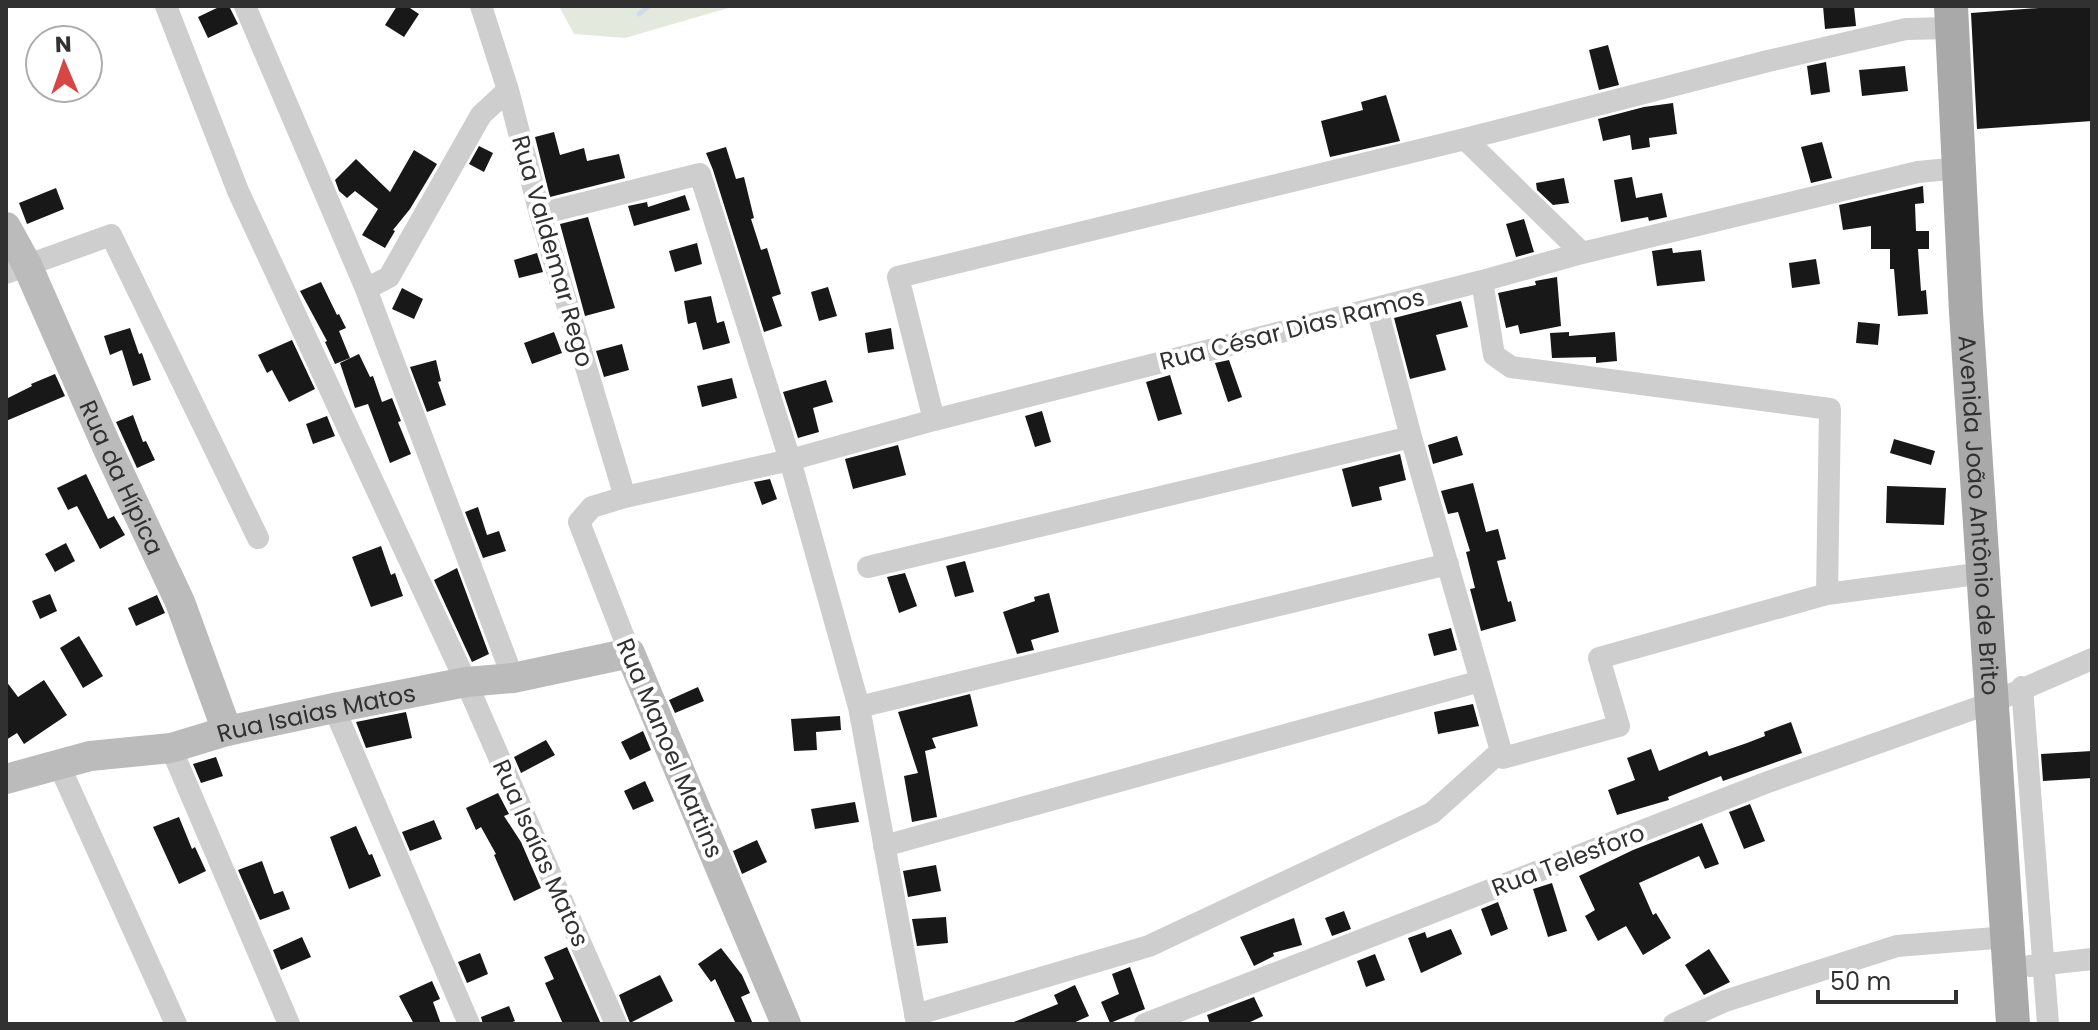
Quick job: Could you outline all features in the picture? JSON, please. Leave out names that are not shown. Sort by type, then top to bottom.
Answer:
[{"type":"main road","name":"Avenida João Antônio de Brito","points":[[1952,17],[1966,312],[1984,573],[2007,694],[2008,952],[2013,1024]]},
{"type":"street","name":"Rua Isaías Matos","points":[[166,6],[238,191],[466,682],[616,1024]]},
{"type":"street","points":[[245,6],[366,289],[513,678]]},
{"type":"street","name":"Rua Valdemar Rego","points":[[481,6],[625,497]]},
{"type":"street","points":[[934,420],[898,277],[1952,17]]},
{"type":"street","points":[[366,289],[389,277],[481,115],[508,90]]},
{"type":"street","points":[[1465,139],[1582,253]]},
{"type":"street","name":"Rua César Dias Ramos","points":[[625,497],[790,460],[1582,253],[1918,172],[1960,168]]},
{"type":"street","points":[[540,214],[700,174],[790,460],[859,707],[916,1019],[1149,946],[1432,813],[1501,751]]},
{"type":"street","name":"Rua da Hípica","points":[[6,227],[16,269],[108,449],[180,602],[227,731]]},
{"type":"street","points":[[16,269],[111,235],[258,538]]},
{"type":"street","points":[[1482,281],[1494,355],[1511,367],[1830,409],[1827,594]]},
{"type":"street","points":[[1377,308],[1503,758],[1619,726],[1599,658],[1827,594],[1984,573]]},
{"type":"street","points":[[868,567],[1411,437]]},
{"type":"street","name":"Rua Manoel Martins","points":[[625,497],[592,507],[579,522],[630,653],[786,1024]]},
{"type":"street","points":[[859,707],[1448,564]]},
{"type":"street","name":"Rua Isaias Matos","points":[[6,779],[90,756],[171,748],[227,731],[334,708],[466,682],[513,678],[630,653]]},
{"type":"street","name":"Rua Telesforo","points":[[1145,1024],[1168,1020],[1768,782],[2007,694],[2092,659]]},
{"type":"street","points":[[884,846],[1477,682]]},
{"type":"street","points":[[2007,694],[2044,964],[2048,1024]]},
{"type":"street","points":[[334,708],[469,1024]]},
{"type":"street","points":[[171,748],[289,1024]]},
{"type":"street","points":[[59,765],[176,1024]]},
{"type":"street","points":[[1674,1024],[1725,1001],[1897,946],[2008,952],[2044,964],[2092,959]]},
{"type":"shaded area","points":[[559,6],[735,6],[625,38],[574,34]]},
{"type":"building","points":[[221,6],[229,6],[238,24],[208,38],[198,17]]},
{"type":"building","points":[[397,6],[407,6],[419,14],[404,37],[385,25]]},
{"type":"building","points":[[1823,6],[1854,6],[1856,26],[1825,29]]},
{"type":"building","points":[[2092,6],[2092,121],[1977,129],[1971,13]]},
{"type":"building","points":[[1608,45],[1619,85],[1599,90],[1589,50]]},
{"type":"building","points":[[1826,62],[1830,92],[1811,95],[1807,66]]},
{"type":"building","points":[[1905,66],[1908,91],[1862,96],[1859,70]]},
{"type":"building","points":[[1386,95],[1400,141],[1330,157],[1321,121],[1363,110],[1361,102]]},
{"type":"building","points":[[1673,103],[1677,134],[1649,138],[1650,147],[1632,150],[1630,135],[1603,141],[1598,119]]},
{"type":"building","points":[[554,132],[560,155],[584,148],[587,161],[619,154],[625,178],[550,197],[535,137]]},
{"type":"building","points":[[1822,142],[1832,178],[1811,183],[1801,147]]},
{"type":"building","points":[[479,146],[493,153],[484,172],[469,164]]},
{"type":"building","points":[[726,147],[736,179],[744,177],[754,218],[751,219],[761,250],[767,248],[781,294],[772,297],[782,326],[764,332],[706,153]]},
{"type":"building","points":[[414,150],[437,164],[410,209],[393,230],[385,248],[362,235],[378,209],[355,191],[347,198],[339,191],[335,180],[356,159],[390,192]]},
{"type":"building","points":[[1632,177],[1636,198],[1662,193],[1667,217],[1621,222],[1614,180]]},
{"type":"building","points":[[1564,178],[1569,203],[1553,205],[1537,190],[1536,183]]},
{"type":"building","points":[[1923,186],[1924,203],[1915,204],[1916,231],[1929,231],[1929,249],[1918,249],[1921,291],[1926,290],[1928,314],[1898,316],[1890,249],[1871,249],[1871,226],[1843,230],[1839,205]]},
{"type":"building","points":[[56,188],[64,209],[27,224],[19,203]]},
{"type":"building","points":[[685,195],[690,210],[634,226],[628,206],[647,202],[648,207]]},
{"type":"building","points":[[588,217],[615,308],[585,316],[560,224]]},
{"type":"building","points":[[1524,219],[1534,252],[1516,257],[1506,224]]},
{"type":"building","points":[[697,243],[702,264],[675,272],[669,251]]},
{"type":"building","points":[[1672,248],[1673,253],[1701,250],[1705,281],[1657,286],[1652,251]]},
{"type":"building","points":[[537,253],[543,272],[519,278],[514,260]]},
{"type":"building","points":[[1816,259],[1820,284],[1792,288],[1789,263]]},
{"type":"building","points":[[1557,277],[1561,326],[1520,334],[1518,325],[1506,328],[1498,293]]},
{"type":"building","points":[[321,282],[346,328],[339,331],[350,358],[335,364],[327,341],[300,291]]},
{"type":"building","points":[[828,287],[837,316],[819,321],[811,292]]},
{"type":"building","points":[[402,288],[423,299],[414,319],[392,309]]},
{"type":"building","points":[[711,296],[717,323],[724,321],[730,343],[703,350],[696,322],[688,324],[684,301]]},
{"type":"building","points":[[1461,301],[1468,327],[1436,335],[1446,370],[1410,379],[1394,318]]},
{"type":"building","points":[[1858,322],[1880,324],[1878,345],[1856,343]]},
{"type":"building","points":[[130,328],[151,380],[133,386],[122,350],[110,355],[104,336]]},
{"type":"building","points":[[891,328],[894,349],[868,353],[865,333]]},
{"type":"building","points":[[554,332],[562,353],[532,364],[524,343]]},
{"type":"building","points":[[1569,332],[1569,336],[1615,332],[1617,361],[1596,363],[1596,357],[1552,358],[1550,333]]},
{"type":"building","points":[[292,340],[315,389],[289,402],[272,370],[267,373],[258,355]]},
{"type":"building","points":[[622,344],[629,370],[604,377],[596,351]]},
{"type":"building","points":[[359,354],[370,377],[373,376],[382,402],[392,398],[411,454],[390,463],[368,404],[355,408],[340,363]]},
{"type":"building","points":[[436,360],[441,381],[438,382],[446,405],[427,412],[410,367]]},
{"type":"building","points":[[1229,360],[1242,397],[1228,402],[1215,363]]},
{"type":"building","points":[[55,374],[65,396],[6,421],[6,399]]},
{"type":"building","points":[[1170,375],[1182,414],[1158,421],[1146,382]]},
{"type":"building","points":[[732,378],[737,398],[702,407],[697,386]]},
{"type":"building","points":[[826,380],[833,402],[813,408],[819,432],[798,438],[783,392]]},
{"type":"building","points":[[1042,411],[1051,442],[1035,447],[1025,416]]},
{"type":"building","points":[[133,415],[143,442],[146,441],[155,460],[137,468],[116,422]]},
{"type":"building","points":[[327,416],[335,436],[313,444],[306,424]]},
{"type":"building","points":[[1457,436],[1463,455],[1433,464],[1428,445]]},
{"type":"building","points":[[1894,439],[1935,451],[1931,465],[1890,453]]},
{"type":"building","points":[[898,445],[906,475],[853,489],[845,459]]},
{"type":"building","points":[[1400,454],[1406,480],[1379,487],[1382,500],[1352,507],[1342,469]]},
{"type":"building","points":[[86,474],[108,519],[114,516],[125,535],[100,549],[77,506],[68,510],[57,488]]},
{"type":"building","points":[[770,479],[777,499],[762,505],[754,482]]},
{"type":"building","points":[[1473,483],[1486,532],[1498,529],[1506,559],[1497,561],[1516,621],[1481,631],[1470,589],[1475,588],[1466,552],[1470,551],[1458,512],[1448,514],[1441,491]]},
{"type":"building","points":[[1887,486],[1946,488],[1944,525],[1886,523]]},
{"type":"building","points":[[478,507],[487,535],[499,531],[506,551],[483,558],[465,512]]},
{"type":"building","points":[[66,543],[75,561],[55,572],[45,554]]},
{"type":"building","points":[[381,546],[391,575],[395,573],[403,596],[371,607],[352,557]]},
{"type":"building","points":[[965,561],[974,592],[955,597],[946,566]]},
{"type":"building","points":[[457,568],[489,654],[472,662],[434,580]]},
{"type":"building","points":[[905,573],[917,606],[899,613],[887,577]]},
{"type":"building","points":[[1049,593],[1059,632],[1031,640],[1034,650],[1017,654],[1003,612]]},
{"type":"building","points":[[50,594],[57,611],[40,619],[32,601]]},
{"type":"building","points":[[157,595],[165,613],[136,626],[128,608]]},
{"type":"building","points":[[1451,628],[1457,650],[1434,656],[1428,634]]},
{"type":"building","points":[[79,636],[103,676],[83,688],[60,648]]},
{"type":"building","points":[[44,680],[67,715],[24,744],[17,733],[6,740],[6,681],[18,697]]},
{"type":"building","points":[[698,687],[704,701],[675,713],[669,700]]},
{"type":"building","points":[[970,694],[978,726],[932,738],[936,748],[925,751],[937,817],[912,822],[904,776],[918,773],[898,712]]},
{"type":"building","points":[[1473,704],[1479,726],[1438,734],[1434,712]]},
{"type":"building","points":[[406,712],[412,738],[366,748],[356,722]]},
{"type":"building","points":[[840,716],[841,730],[816,732],[817,750],[794,751],[791,719]]},
{"type":"building","points":[[1791,722],[1802,753],[1723,781],[1721,776],[1668,797],[1669,800],[1617,815],[1608,790],[1635,780],[1627,758],[1651,749],[1659,771],[1707,751],[1709,756],[1747,743],[1765,736],[1764,732]]},
{"type":"building","points":[[643,731],[651,750],[630,760],[621,742]]},
{"type":"building","points":[[546,740],[555,755],[521,773],[514,757]]},
{"type":"building","points":[[2092,751],[2092,778],[2043,781],[2041,754]]},
{"type":"building","points":[[216,757],[223,776],[201,783],[193,764]]},
{"type":"building","points":[[645,781],[654,801],[633,810],[624,791]]},
{"type":"building","points":[[498,793],[509,814],[504,816],[521,842],[541,888],[514,901],[496,854],[481,827],[476,830],[466,808]]},
{"type":"building","points":[[855,802],[859,822],[815,829],[811,809]]},
{"type":"building","points":[[1750,804],[1765,841],[1744,849],[1729,812]]},
{"type":"building","points":[[179,817],[192,849],[195,847],[206,871],[179,884],[153,827]]},
{"type":"building","points":[[434,820],[442,839],[410,851],[402,832]]},
{"type":"building","points":[[1702,823],[1719,864],[1705,869],[1699,856],[1639,883],[1653,915],[1656,913],[1671,938],[1643,955],[1626,926],[1598,941],[1585,916],[1595,910],[1579,876],[1633,850]]},
{"type":"building","points":[[356,826],[381,876],[349,889],[330,837]]},
{"type":"building","points":[[757,840],[767,862],[742,874],[733,851]]},
{"type":"building","points":[[262,861],[274,894],[283,891],[290,909],[260,920],[238,870]]},
{"type":"building","points":[[936,865],[941,891],[908,897],[903,871]]},
{"type":"building","points":[[1552,883],[1567,931],[1548,937],[1533,889]]},
{"type":"building","points":[[1498,902],[1508,929],[1491,936],[1481,909]]},
{"type":"building","points":[[1344,911],[1351,929],[1332,936],[1325,918]]},
{"type":"building","points":[[946,917],[948,943],[917,946],[912,919]]},
{"type":"building","points":[[1294,918],[1302,945],[1273,953],[1274,956],[1254,966],[1240,937]]},
{"type":"building","points":[[1451,929],[1462,954],[1421,973],[1408,938],[1425,932],[1427,938]]},
{"type":"building","points":[[302,937],[311,957],[281,970],[273,950]]},
{"type":"building","points":[[567,947],[601,1024],[563,1024],[545,983],[554,979],[544,957]]},
{"type":"building","points":[[721,948],[742,975],[750,993],[741,997],[753,1024],[736,1024],[715,979],[711,982],[698,964]]},
{"type":"building","points":[[1709,949],[1730,982],[1704,995],[1685,965]]},
{"type":"building","points":[[480,953],[488,974],[467,983],[458,962]]},
{"type":"building","points":[[1375,954],[1385,980],[1366,987],[1357,961]]},
{"type":"building","points":[[1130,967],[1145,1009],[1110,1023],[1101,1002],[1119,994],[1112,974]]},
{"type":"building","points":[[660,975],[673,1001],[630,1023],[619,995]]},
{"type":"building","points":[[432,981],[440,999],[433,1002],[441,1024],[414,1024],[399,996]]},
{"type":"building","points":[[1075,985],[1089,1016],[1071,1024],[1009,1024],[1058,1004],[1054,995]]},
{"type":"building","points":[[1254,997],[1263,1016],[1246,1024],[1210,1024],[1207,1015]]},
{"type":"building","points":[[509,1006],[515,1021],[483,1024],[481,1017]]},
{"type":"waterway","points":[[639,14],[649,6]]}]
